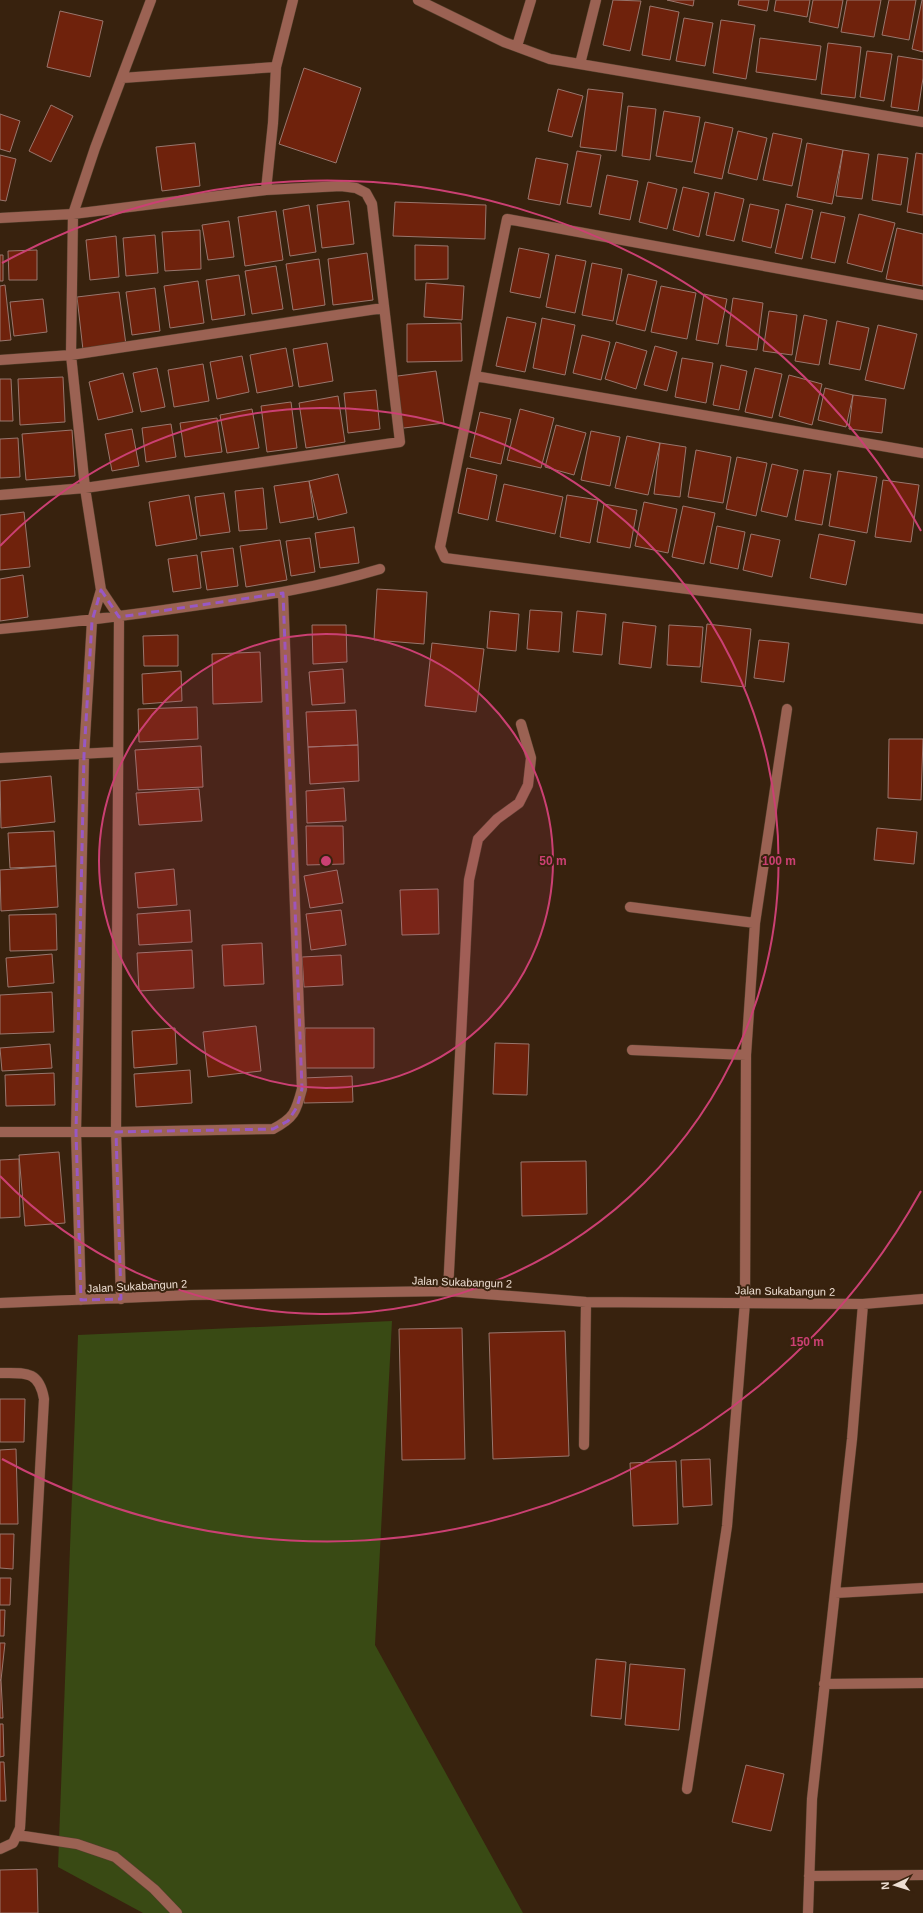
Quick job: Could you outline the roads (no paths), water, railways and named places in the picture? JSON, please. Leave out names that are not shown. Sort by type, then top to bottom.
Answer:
[{"type":"street","points":[[121,1299],[116,1132],[117,752],[119,617],[101,590],[85,488],[71,355],[73,214],[95,148],[151,0]]},
{"type":"street","points":[[266,190],[273,123],[276,67],[293,0]]},
{"type":"street","points":[[418,0],[517,46],[550,59],[923,122]]},
{"type":"street","points":[[517,46],[531,0]]},
{"type":"street","points":[[580,64],[596,0]]},
{"type":"street","points":[[122,78],[276,67]]},
{"type":"street","points":[[0,218],[73,214],[266,190],[341,186],[356,188],[366,193],[372,204],[383,308],[400,442],[85,488],[0,495]]},
{"type":"street","points":[[923,295],[507,219],[440,547],[445,558],[923,619]]},
{"type":"street","points":[[0,360],[71,355],[383,308]]},
{"type":"street","points":[[475,376],[923,454]]},
{"type":"street","points":[[0,629],[92,621],[283,593],[343,580],[380,569]]},
{"type":"street","points":[[81,1300],[76,1132],[84,754],[92,621],[101,590]]},
{"type":"street","points":[[0,1132],[116,1132],[273,1129],[288,1121],[297,1107],[302,1089],[283,593]]},
{"type":"street","points":[[687,1789],[727,1526],[745,1302],[746,1055],[754,923],[787,709]]},
{"type":"street","points":[[448,1291],[469,880],[478,839],[497,819],[518,804],[528,785],[531,758],[521,724]]},
{"type":"street","points":[[0,758],[117,752]]},
{"type":"street","points":[[630,907],[754,923]]},
{"type":"street","points":[[632,1050],[746,1055]]},
{"type":"street","name":"Jalan Sukabangun 2","points":[[0,1303],[191,1295],[448,1291],[586,1302],[863,1304],[923,1299]]},
{"type":"street","points":[[584,1445],[586,1302]]},
{"type":"street","points":[[808,1913],[812,1799],[852,1439],[863,1304]]},
{"type":"street","points":[[0,1373],[25,1373],[36,1378],[42,1386],[44,1399],[22,1809],[17,1835],[13,1843],[0,1849]]},
{"type":"street","points":[[835,1593],[923,1588]]},
{"type":"street","points":[[824,1684],[923,1683]]},
{"type":"street","points":[[17,1835],[77,1844],[115,1857],[154,1890],[177,1913]]},
{"type":"street","points":[[809,1876],[923,1875]]}]
